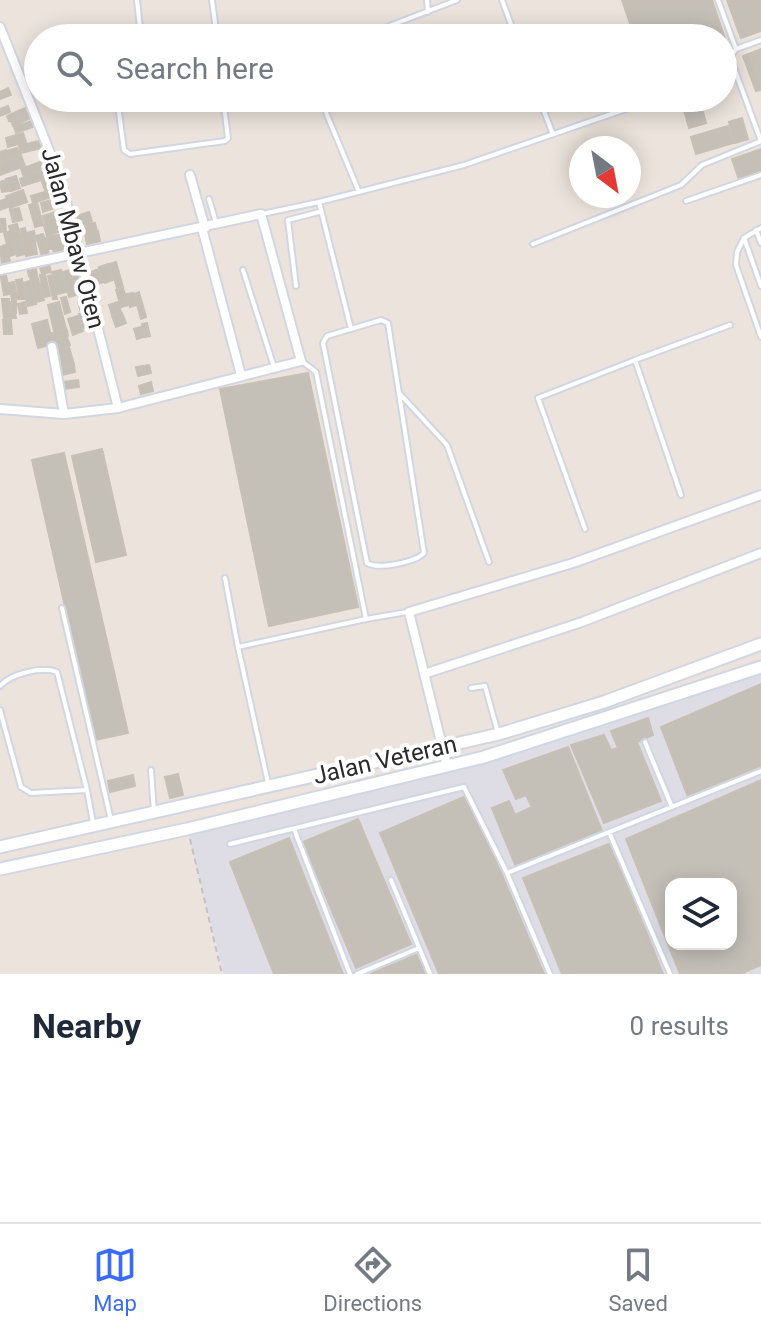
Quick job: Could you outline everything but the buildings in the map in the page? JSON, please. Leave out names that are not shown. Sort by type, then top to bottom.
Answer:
[{"type":"main road","name":"Jalan Veteran","points":[[1,847],[499,734],[604,702],[761,644]]},
{"type":"main road","name":"Jalan Veteran","points":[[4,868],[187,829],[447,766],[595,723],[761,667]]},
{"type":"main road","points":[[1,847],[4,868]]},
{"type":"street","name":"Jalan Mbaw Oten","points":[[0,27],[24,86]]},
{"type":"street","name":"Jalan Mbaw Oten","points":[[35,112],[50,150],[118,408]]},
{"type":"street","points":[[190,175],[240,370]]},
{"type":"street","points":[[0,270],[261,214],[300,356],[274,367],[240,370],[118,408],[64,414],[0,409]]},
{"type":"street","points":[[52,347],[64,414]]},
{"type":"street","points":[[447,766],[409,612],[573,563],[761,495]]},
{"type":"street","points":[[424,674],[582,622],[761,553]]},
{"type":"lane","points":[[137,0],[140,24]]},
{"type":"lane","points":[[212,0],[215,24]]},
{"type":"lane","points":[[427,0],[428,12]]},
{"type":"lane","points":[[396,24],[457,0]]},
{"type":"lane","points":[[502,0],[511,24]]},
{"type":"lane","points":[[718,0],[727,24]]},
{"type":"lane","points":[[737,49],[761,40]]},
{"type":"lane","points":[[533,244],[681,185],[702,165],[761,141],[737,76]]},
{"type":"lane","points":[[119,112],[124,150],[130,154],[225,141],[228,138],[225,112]]},
{"type":"lane","points":[[326,112],[359,192]]},
{"type":"lane","points":[[544,112],[552,132]]},
{"type":"lane","points":[[261,214],[464,165],[615,112]]},
{"type":"lane","points":[[686,201],[761,175]]},
{"type":"lane","points":[[209,199],[216,225]]},
{"type":"lane","points":[[319,202],[319,212],[351,329]]},
{"type":"lane","points":[[296,286],[290,260],[288,220],[319,212]]},
{"type":"lane","points":[[761,243],[759,229],[744,238],[737,252],[736,265],[761,337]]},
{"type":"lane","points":[[744,238],[761,286]]},
{"type":"lane","points":[[243,270],[274,367]]},
{"type":"lane","points":[[381,320],[388,323],[399,394],[424,553],[417,559],[371,567],[323,343],[327,336],[381,320]]},
{"type":"lane","points":[[585,529],[538,398],[730,325]]},
{"type":"lane","points":[[300,356],[316,372],[366,619]]},
{"type":"lane","points":[[635,360],[681,495]]},
{"type":"lane","points":[[399,394],[447,445],[489,562]]},
{"type":"lane","points":[[225,578],[269,788]]},
{"type":"lane","points":[[62,608],[112,823]]},
{"type":"lane","points":[[238,647],[409,612]]},
{"type":"lane","points":[[0,686],[12,677],[46,670],[57,672],[94,826]]},
{"type":"lane","points":[[471,688],[485,686],[499,734]]},
{"type":"lane","points":[[0,710],[19,780],[26,791],[63,794],[87,790]]},
{"type":"lane","points":[[645,742],[672,807]]},
{"type":"lane","points":[[151,770],[154,814]]},
{"type":"lane","points":[[507,873],[761,771]]},
{"type":"lane","points":[[230,844],[464,787],[507,873],[550,974]]},
{"type":"lane","points":[[294,829],[350,974]]},
{"type":"lane","points":[[609,832],[670,974]]},
{"type":"lane","points":[[391,880],[430,974]]},
{"type":"lane","points":[[357,974],[419,948]]},
{"type":"path","points":[[187,829],[222,974]]},
{"type":"shaded area","points":[[761,667],[761,974],[224,974],[187,829],[448,766]]}]
